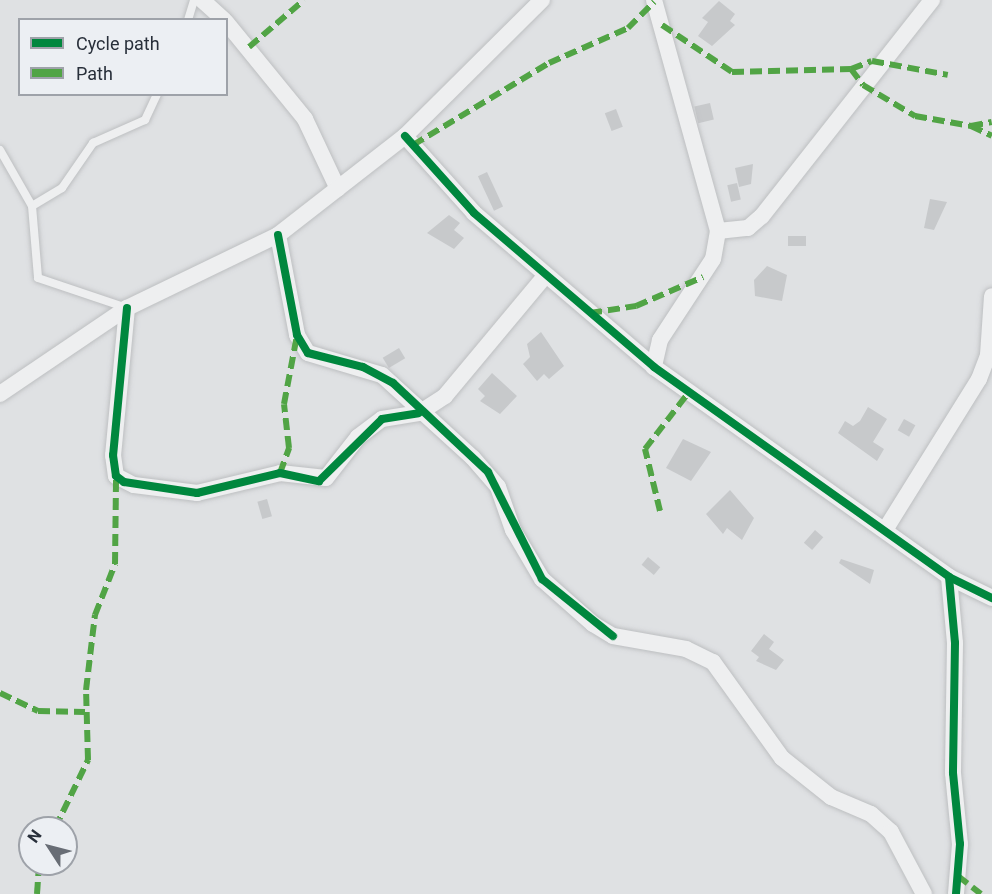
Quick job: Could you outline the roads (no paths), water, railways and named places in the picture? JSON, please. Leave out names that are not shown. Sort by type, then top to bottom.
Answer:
[{"type":"street","points":[[202,0],[222,18]]},
{"type":"street","points":[[0,394],[127,309],[279,235],[405,136],[542,0]]},
{"type":"street","points":[[654,0],[718,231],[713,259],[660,340],[654,367]]},
{"type":"street","points":[[718,231],[748,228],[762,216],[932,0]]},
{"type":"street","points":[[228,25],[305,119],[338,189]]},
{"type":"street","points":[[405,136],[474,213],[544,277],[654,367],[949,577],[992,598]]},
{"type":"street","points":[[279,235],[297,335],[308,353],[382,375],[419,413],[488,472],[521,547],[555,594],[613,636],[686,650],[713,662],[782,759],[831,797],[871,814],[891,832],[924,894]]},
{"type":"street","points":[[127,309],[114,466],[117,476],[134,485],[204,493],[280,472],[319,481],[382,419],[419,413],[456,384],[544,277]]},
{"type":"street","points":[[885,530],[979,379],[988,355],[992,302]]},
{"type":"street","points":[[949,577],[955,643],[953,773],[960,844],[956,894]]},
{"type":"lane","points":[[189,18],[194,0]]},
{"type":"lane","points":[[32,206],[62,188],[93,143],[145,120],[156,96]]},
{"type":"lane","points":[[0,150],[32,206],[38,278],[52,286],[89,291],[127,309]]}]
